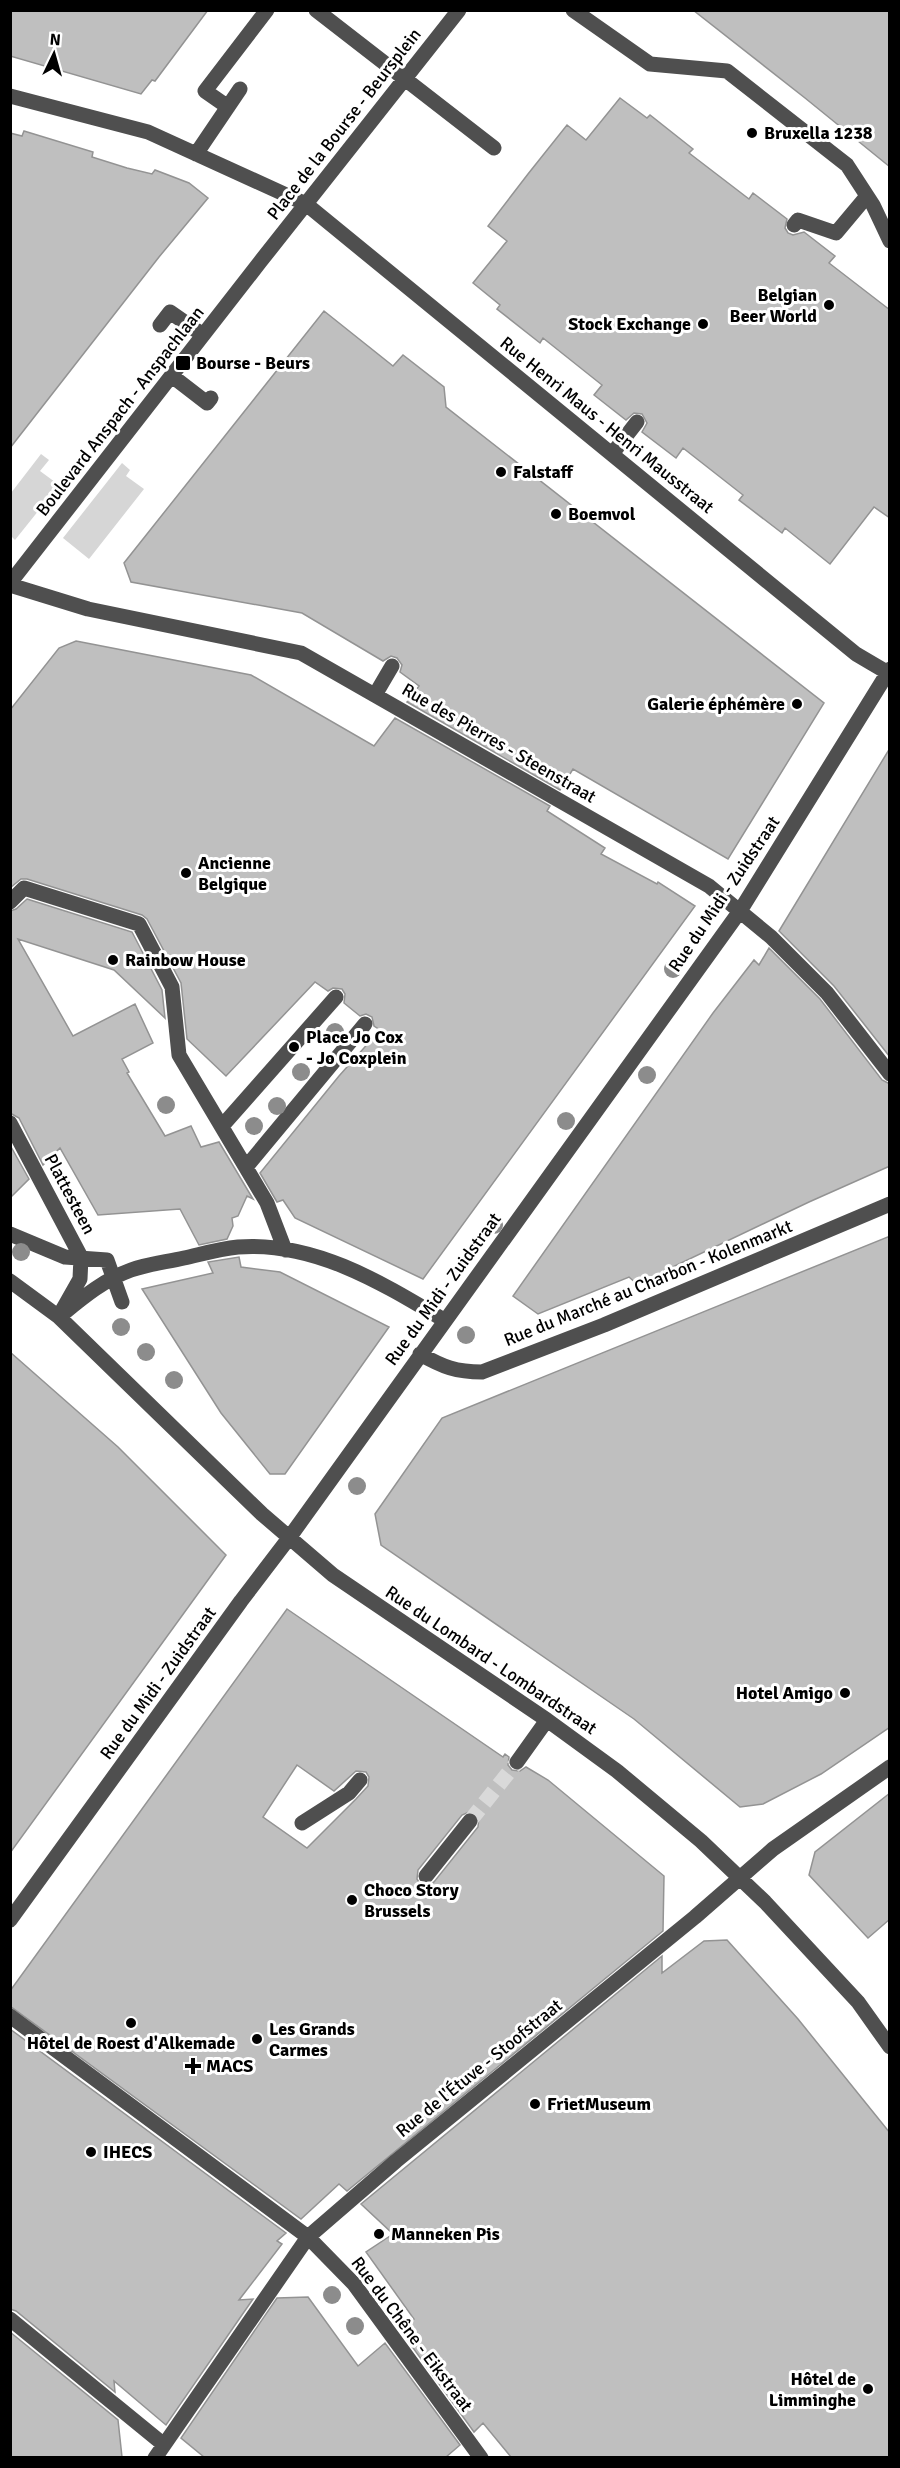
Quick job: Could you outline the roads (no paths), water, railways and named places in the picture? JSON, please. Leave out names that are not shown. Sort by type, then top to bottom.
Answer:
[{"type":"street","points":[[228,107],[205,91],[267,10]]},
{"type":"street","points":[[316,10],[494,148]]},
{"type":"street","name":"Place de la Bourse - Beursplein","points":[[260,262],[459,10]]},
{"type":"street","points":[[573,10],[650,64],[727,71],[847,165],[867,196],[890,241]]},
{"type":"street","points":[[196,154],[240,89]]},
{"type":"street","name":"Rue Henri Maus - Henri Mausstraat","points":[[10,96],[148,132],[306,204],[856,654],[889,672]]},
{"type":"street","points":[[794,225],[798,220],[836,233],[867,196]]},
{"type":"street","name":"Boulevard Anspach - Anspachlaan","points":[[10,584],[260,262]]},
{"type":"street","points":[[160,325],[170,312],[203,335]]},
{"type":"street","points":[[172,376],[207,403],[211,398]]},
{"type":"street","points":[[612,454],[637,422]]},
{"type":"street","name":"Rue des Pierres - Steenstraat","points":[[10,584],[88,609],[301,653],[709,886],[771,937],[827,993],[890,1074]]},
{"type":"street","points":[[375,695],[392,666]]},
{"type":"street","name":"Rue du Midi - Zuidstraat","points":[[10,1920],[289,1538],[740,911],[889,672]]},
{"type":"street","points":[[10,902],[24,888],[139,924],[172,987],[179,1054],[247,1166],[274,1216],[285,1250]]},
{"type":"street","points":[[223,1125],[336,997]]},
{"type":"street","points":[[247,1166],[365,1024]]},
{"type":"street","name":"Plattesteen","points":[[10,1123],[81,1257],[80,1279],[59,1317]]},
{"type":"street","name":"Rue du Marché au Charbon - Kolenmarkt","points":[[420,1354],[439,1365],[461,1372],[482,1372],[890,1204]]},
{"type":"street","points":[[10,1234],[65,1257],[107,1260],[122,1302]]},
{"type":"street","points":[[59,1317],[94,1288],[131,1270],[215,1250],[239,1247],[285,1250],[326,1259],[399,1292],[444,1320]]},
{"type":"street","name":"Rue du Lombard - Lombardstraat","points":[[10,1281],[59,1317],[289,1538],[333,1575],[547,1720],[617,1771],[679,1822],[740,1878],[858,2002],[890,2047]]},
{"type":"street","points":[[517,1762],[547,1720]]},
{"type":"street","name":"Rue de l'Étuve - Stoofstraat","points":[[159,2451],[308,2237],[396,2161],[787,1839],[890,1767]]},
{"type":"street","points":[[302,1823],[349,1793],[360,1780]]},
{"type":"street","points":[[426,1876],[470,1821]]},
{"type":"street","name":"Rue du Chêne - Eikstraat","points":[[10,2016],[308,2237],[354,2284],[481,2457]]},
{"type":"street","points":[[10,2319],[159,2451]]},
{"type":"tunnel","points":[[470,1821],[517,1762]]},
{"type":"place","name":"Bruxella 1238","points":[[752,133]]},
{"type":"place","name":"Belgian Beer World","points":[[829,305]]},
{"type":"place","name":"Stock Exchange","points":[[703,324]]},
{"type":"place","name":"Bourse - Beurs","points":[[183,363]]},
{"type":"place","name":"Falstaff","points":[[501,472]]},
{"type":"place","name":"Boemvol","points":[[556,514]]},
{"type":"place","name":"Galerie éphémère","points":[[797,704]]},
{"type":"place","name":"Ancienne Belgique","points":[[186,873]]},
{"type":"place","name":"Rainbow House","points":[[113,960]]},
{"type":"place","name":"Place Jo Cox - Jo Coxplein","points":[[294,1047]]},
{"type":"place","name":"Hotel Amigo","points":[[845,1693]]},
{"type":"place","name":"Choco Story Brussels","points":[[352,1900]]},
{"type":"place","name":"Hôtel de Roest d'Alkemade","points":[[131,2023]]},
{"type":"place","name":"Les Grands Carmes","points":[[257,2039]]},
{"type":"place","name":"MACS","points":[[193,2066]]},
{"type":"place","name":"FrietMuseum","points":[[535,2104]]},
{"type":"place","name":"IHECS","points":[[91,2152]]},
{"type":"place","name":"Manneken Pis","points":[[379,2234]]},
{"type":"place","name":"Hôtel de Limminghe","points":[[868,2389]]}]
